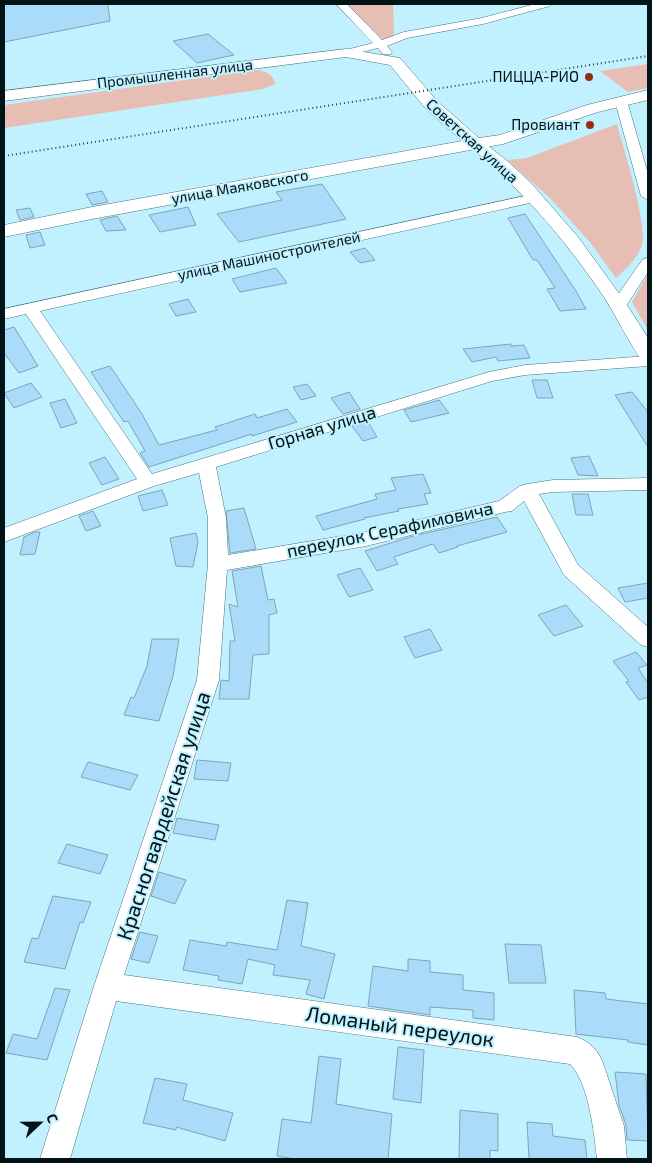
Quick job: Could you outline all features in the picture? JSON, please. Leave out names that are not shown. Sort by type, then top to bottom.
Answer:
[{"type":"main road","name":"Промышленная улица","points":[[4,96],[346,53],[395,61]]},
{"type":"main road","name":"Советская улица","points":[[395,61],[418,92],[433,108],[476,144]]},
{"type":"main road","name":"улица Маяковского","points":[[4,231],[92,213],[514,136],[562,118],[648,94]]},
{"type":"street","name":"Советская улица","points":[[340,4],[358,20],[395,61]]},
{"type":"street","name":"Промышленная улица","points":[[346,53],[380,45],[404,35],[483,21],[546,4]]},
{"type":"street","points":[[621,101],[648,196]]},
{"type":"street","name":"Советская улица","points":[[476,144],[490,154],[534,198],[574,244],[618,306],[648,355]]},
{"type":"street","name":"улица Машиностроителей","points":[[4,314],[534,198]]},
{"type":"street","points":[[618,306],[648,262]]},
{"type":"street","points":[[30,308],[148,482]]},
{"type":"street","name":"Горная улица","points":[[4,535],[148,482],[489,377],[525,370],[648,361]]},
{"type":"street","name":"Красногвардейская улица","points":[[55,1159],[107,986],[208,680],[218,564],[217,518],[206,464]]},
{"type":"street","name":"переулок Серафимовича","points":[[218,564],[384,535],[505,506],[527,490],[553,486],[648,484]]},
{"type":"street","points":[[527,490],[571,570],[648,638]]},
{"type":"street","name":"Ломаный переулок","points":[[107,986],[577,1051],[589,1063],[609,1126],[612,1159]]},
{"type":"shaded area","points":[[346,4],[393,4],[394,33],[389,46]]},
{"type":"shaded area","points":[[648,64],[648,88],[628,92],[600,71]]},
{"type":"shaded area","points":[[256,70],[268,74],[273,78],[275,84],[263,89],[4,128],[4,105]]},
{"type":"shaded area","points":[[617,124],[638,204],[643,235],[642,245],[637,255],[616,278],[589,241],[549,197],[507,160],[527,158]]},
{"type":"shaded area","points":[[648,274],[648,330],[632,302]]},
{"type":"building","points":[[4,4],[108,4],[110,21],[4,42]]},
{"type":"building","points":[[208,34],[234,55],[197,63],[173,41]]},
{"type":"building","points":[[322,184],[346,219],[239,242],[217,214],[282,200],[276,192]]},
{"type":"building","points":[[102,191],[108,202],[92,205],[86,194]]},
{"type":"building","points":[[188,207],[196,225],[160,232],[149,215]]},
{"type":"building","points":[[30,208],[34,217],[20,220],[16,210]]},
{"type":"building","points":[[525,214],[586,309],[560,311],[547,289],[555,288],[537,260],[533,260],[508,218]]},
{"type":"building","points":[[117,216],[126,230],[106,231],[100,220]]},
{"type":"building","points":[[40,232],[45,245],[30,248],[26,235]]},
{"type":"building","points":[[365,248],[375,260],[360,263],[350,252]]},
{"type":"building","points":[[276,268],[287,283],[240,292],[232,279]]},
{"type":"building","points":[[188,299],[196,312],[176,316],[169,304]]},
{"type":"building","points":[[14,327],[38,366],[19,373],[4,353],[4,330]]},
{"type":"building","points":[[511,344],[511,346],[524,345],[530,358],[498,361],[496,357],[472,362],[463,349]]},
{"type":"building","points":[[110,366],[142,414],[159,445],[217,430],[215,427],[255,414],[257,418],[287,409],[297,422],[252,436],[252,434],[149,467],[140,453],[145,451],[128,421],[124,422],[91,372]]},
{"type":"building","points":[[532,380],[547,380],[553,398],[537,398]]},
{"type":"building","points":[[31,383],[42,397],[14,408],[4,393]]},
{"type":"building","points":[[307,384],[316,396],[301,400],[293,387]]},
{"type":"building","points":[[349,392],[360,409],[343,414],[331,398]]},
{"type":"building","points":[[632,392],[648,412],[648,447],[615,395]]},
{"type":"building","points":[[65,399],[77,423],[61,428],[50,403]]},
{"type":"building","points":[[439,400],[449,413],[411,422],[404,410]]},
{"type":"building","points":[[368,422],[377,437],[363,441],[352,426]]},
{"type":"building","points":[[589,456],[598,476],[578,475],[571,458]]},
{"type":"building","points":[[105,457],[119,479],[102,485],[89,463]]},
{"type":"building","points":[[423,474],[431,493],[424,494],[428,504],[398,509],[399,511],[364,518],[323,530],[316,516],[377,499],[375,494],[396,490],[391,478]]},
{"type":"building","points":[[162,490],[168,505],[143,511],[138,496]]},
{"type":"building","points":[[572,494],[588,494],[593,515],[576,515]]},
{"type":"building","points":[[244,508],[256,549],[230,553],[226,511]]},
{"type":"building","points":[[93,511],[101,526],[86,531],[79,516]]},
{"type":"building","points":[[497,517],[507,532],[439,553],[433,544],[394,557],[398,564],[377,571],[365,551],[413,536]]},
{"type":"building","points":[[40,532],[35,554],[20,555],[24,537]]},
{"type":"building","points":[[196,533],[198,542],[193,567],[176,566],[170,538]]},
{"type":"building","points":[[261,566],[268,600],[274,599],[277,613],[269,615],[269,654],[253,655],[249,699],[219,699],[221,680],[229,681],[230,641],[235,641],[229,604],[238,607],[232,571]]},
{"type":"building","points":[[360,568],[373,590],[349,597],[337,575]]},
{"type":"building","points":[[648,583],[648,598],[625,602],[618,588]]},
{"type":"building","points":[[566,605],[583,626],[554,636],[538,615]]},
{"type":"building","points":[[430,629],[442,650],[415,658],[404,637]]},
{"type":"building","points":[[152,639],[179,639],[173,676],[159,721],[124,715],[131,697],[134,698],[147,666]]},
{"type":"building","points":[[636,652],[647,665],[638,668],[648,683],[648,697],[639,700],[626,682],[629,681],[613,661]]},
{"type":"building","points":[[197,760],[231,763],[228,781],[194,779]]},
{"type":"building","points":[[88,762],[138,775],[130,790],[81,777]]},
{"type":"building","points":[[177,818],[219,825],[215,840],[173,833]]},
{"type":"building","points":[[67,844],[108,855],[100,874],[58,863]]},
{"type":"building","points":[[159,872],[186,880],[175,904],[151,896]]},
{"type":"building","points":[[53,896],[91,902],[83,923],[80,922],[65,969],[24,962],[32,938],[38,939]]},
{"type":"building","points":[[287,900],[308,903],[301,946],[335,954],[324,999],[306,994],[310,980],[273,975],[275,965],[248,959],[242,984],[218,980],[219,976],[183,970],[190,940],[226,946],[227,942],[277,950]]},
{"type":"building","points":[[140,932],[158,936],[149,963],[131,959]]},
{"type":"building","points":[[505,944],[541,945],[546,983],[509,983]]},
{"type":"building","points":[[408,959],[430,961],[430,972],[463,975],[463,990],[494,993],[494,1020],[473,1018],[473,1010],[430,1007],[430,1015],[368,1006],[373,966],[408,971]]},
{"type":"building","points":[[55,988],[70,990],[47,1060],[6,1053],[13,1034],[37,1039]]},
{"type":"building","points":[[574,990],[605,993],[606,999],[648,1004],[648,1045],[628,1042],[628,1040],[576,1034]]},
{"type":"building","points":[[398,1047],[424,1050],[421,1103],[393,1099]]},
{"type":"building","points":[[319,1056],[341,1059],[336,1104],[392,1114],[388,1159],[295,1159],[277,1156],[282,1119],[311,1123]]},
{"type":"building","points":[[615,1072],[646,1074],[648,1141],[627,1140],[626,1125],[619,1105]]},
{"type":"building","points":[[155,1078],[187,1084],[183,1100],[233,1113],[225,1141],[176,1127],[176,1130],[143,1123]]},
{"type":"building","points":[[460,1110],[498,1114],[498,1151],[490,1150],[490,1159],[459,1159]]},
{"type":"building","points":[[527,1122],[552,1124],[553,1136],[585,1140],[587,1159],[529,1159]]},
{"type":"railway","points":[[4,156],[648,56]]},
{"type":"place","name":"ПИЦЦА-РИО","points":[[589,77]]},
{"type":"place","name":"Провиант","points":[[590,125]]}]
